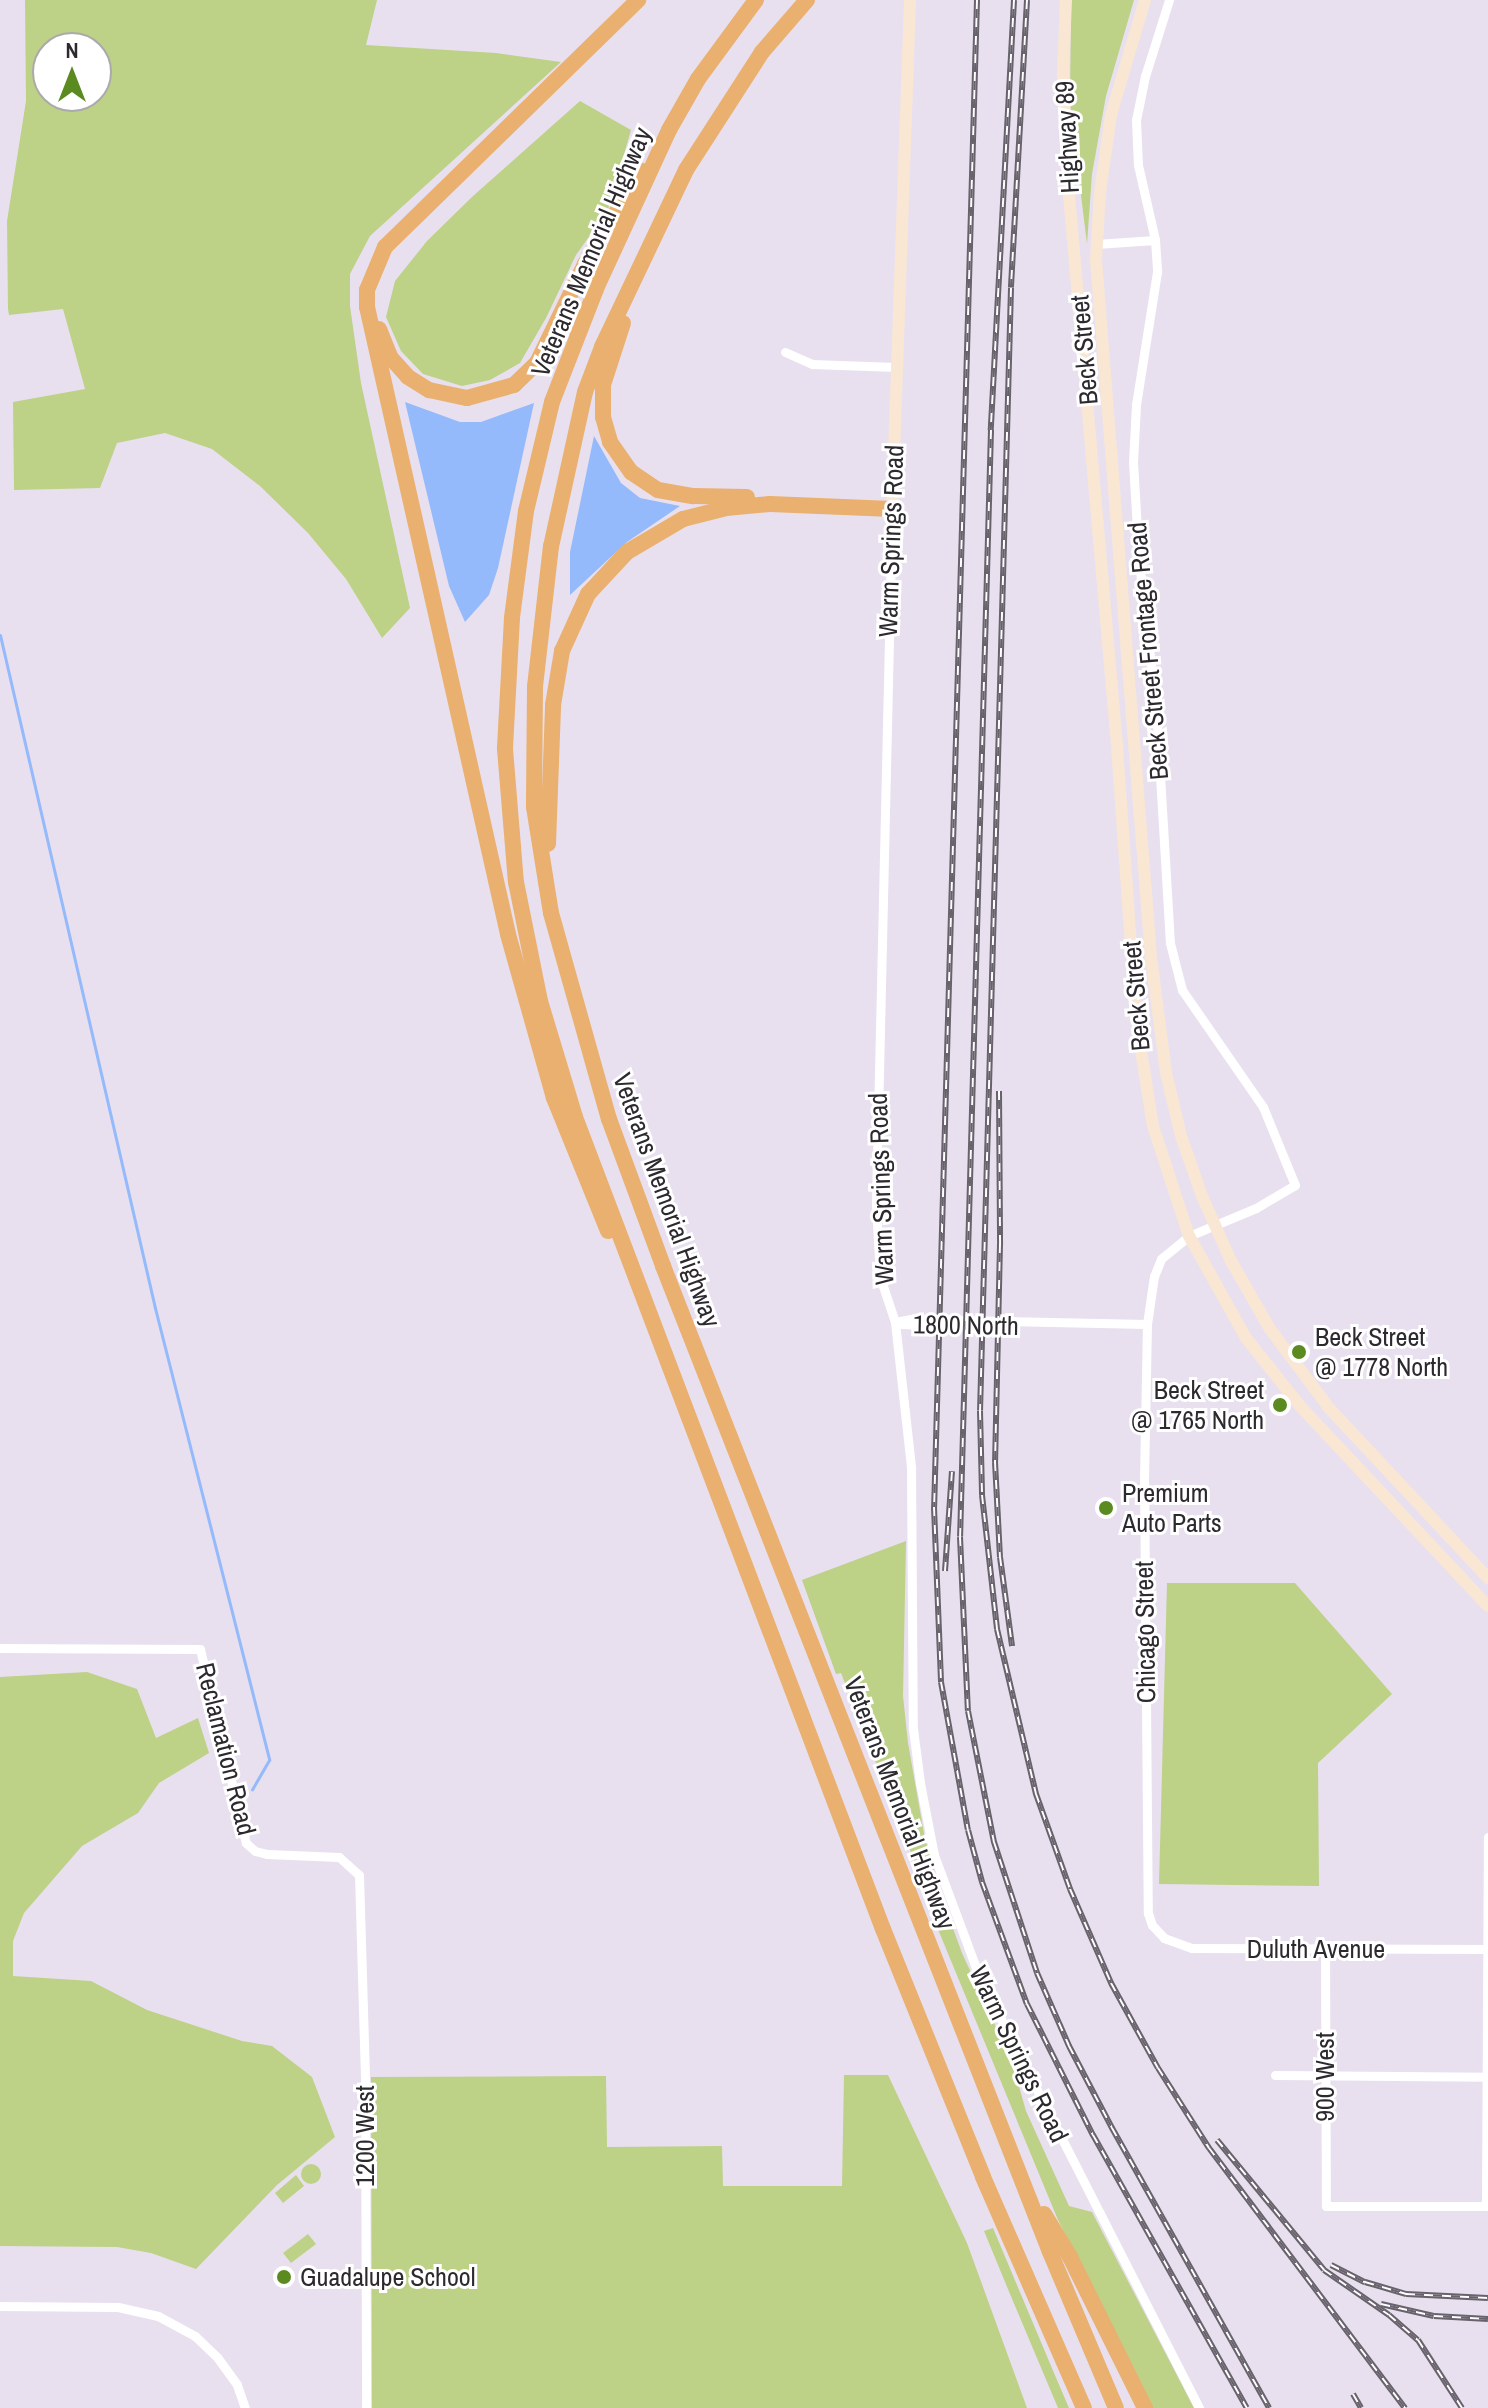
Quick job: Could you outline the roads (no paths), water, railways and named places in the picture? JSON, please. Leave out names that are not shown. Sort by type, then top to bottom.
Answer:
[{"type":"highway","points":[[638,0],[385,247],[375,264],[367,290],[369,327],[475,796],[527,1007],[554,1098],[578,1159],[623,1266],[651,1314]]},
{"type":"highway","name":"Veterans Memorial Highway","points":[[756,0],[698,79],[669,130],[596,289],[552,402],[518,558],[505,749],[518,895],[557,1065],[883,1929],[983,2177],[1084,2408]]},
{"type":"highway","name":"Veterans Memorial Highway","points":[[807,0],[762,52],[686,170],[585,392],[551,546],[535,687],[534,807],[551,913],[609,1119],[663,1266],[1022,2178],[1116,2408]]},
{"type":"highway","points":[[414,222],[376,280],[375,312],[385,349],[408,377],[442,395],[467,398],[504,390],[523,379],[537,363],[611,217],[669,130]]},
{"type":"highway","points":[[686,170],[624,321],[603,385],[603,417],[610,442],[631,472],[658,490],[693,496],[892,504]]},
{"type":"highway","points":[[551,913],[548,830],[553,705],[562,651],[588,594],[627,552],[683,519],[726,508],[770,504],[892,504]]},
{"type":"highway","points":[[1022,2178],[1070,2257],[1145,2408]]},
{"type":"main road","name":"Warm Springs Road","points":[[892,504],[910,0]]},
{"type":"main road","name":"Highway 89","points":[[1066,0],[1064,118],[1077,273]]},
{"type":"main road","name":"Highway 89","points":[[1096,244],[1111,115],[1145,0]]},
{"type":"main road","name":"Beck Street","points":[[1096,244],[1154,997],[1173,1106],[1214,1224],[1253,1300],[1307,1382],[1382,1467],[1488,1578]]},
{"type":"main road","name":"Beck Street","points":[[1077,273],[1140,1057],[1161,1155],[1189,1236],[1230,1314],[1271,1372],[1361,1473],[1488,1606]]},
{"type":"street","name":"Beck Street Frontage Road","points":[[1169,0],[1145,76],[1136,120],[1140,177],[1155,240],[1156,285],[1136,405],[1133,473],[1139,562],[1156,708],[1170,943],[1182,990],[1263,1107],[1295,1185],[1256,1208],[1214,1224]]},
{"type":"street","points":[[1096,244],[1155,240]]},
{"type":"street","points":[[785,352],[812,364],[896,367]]},
{"type":"street","name":"Warm Springs Road","points":[[892,504],[875,1164],[880,1277],[895,1322],[911,1467],[913,1729],[934,1855],[979,1976],[1199,2408]]},
{"type":"street","name":"Chicago Street","points":[[1152,1925],[1147,1902],[1144,1475],[1147,1324],[1154,1276],[1161,1259],[1189,1236],[1214,1224]]},
{"type":"street","name":"1800 North","points":[[895,1322],[911,1319],[1147,1324]]},
{"type":"street","name":"Reclamation Road","points":[[0,1648],[200,1649],[246,1843],[255,1851],[267,1854],[339,1857],[352,1865]]},
{"type":"street","points":[[1275,2075],[1487,2077],[1488,1837]]},
{"type":"street","name":"1200 West","points":[[352,1865],[360,1882],[363,1987],[366,2408]]},
{"type":"street","name":"Duluth Avenue","points":[[1152,1925],[1164,1938],[1192,1948],[1488,1949]]},
{"type":"street","name":"900 West","points":[[1325,1949],[1326,2206],[1486,2206],[1487,2077]]},
{"type":"street","points":[[0,2306],[118,2307],[158,2316],[195,2336],[217,2357],[237,2385],[245,2408]]},
{"type":"water","points":[[405,402],[460,422],[481,422],[534,403],[498,568],[489,595],[465,622],[449,586]]},
{"type":"water","points":[[594,436],[621,483],[640,498],[680,506],[627,542],[570,595],[570,552]]},
{"type":"waterway","points":[[0,635],[155,1308],[269,1760],[252,1789]]},
{"type":"railway","points":[[977,0],[934,1507],[941,1682],[968,1830],[982,1882],[1027,2004],[1093,2135],[1247,2408]]},
{"type":"railway","points":[[1014,0],[991,430],[960,1537],[968,1711],[994,1842],[1037,1973],[1069,2046],[1112,2128],[1269,2408]]},
{"type":"railway","points":[[1027,0],[1011,288],[980,1411],[982,1495],[997,1629],[1036,1794],[1070,1889],[1111,1983],[1158,2068],[1209,2148],[1405,2408]]},
{"type":"railway","points":[[999,1091],[1000,1244],[995,1462],[1000,1557],[1012,1646]]},
{"type":"railway","points":[[945,1571],[952,1471]]},
{"type":"railway","points":[[1217,2140],[1324,2270],[1389,2315],[1418,2340],[1462,2408]]},
{"type":"railway","points":[[1331,2265],[1365,2282],[1406,2294],[1488,2298]]},
{"type":"railway","points":[[1381,2304],[1434,2316],[1488,2319]]},
{"type":"railway","points":[[1353,2394],[1361,2408]]},
{"type":"place","name":"Beck Street @ 1778 North","points":[[1299,1352]]},
{"type":"place","name":"Beck Street @ 1765 North","points":[[1280,1405]]},
{"type":"place","name":"Premium Auto Parts","points":[[1106,1508]]},
{"type":"place","name":"Guadalupe School","points":[[284,2277]]}]
